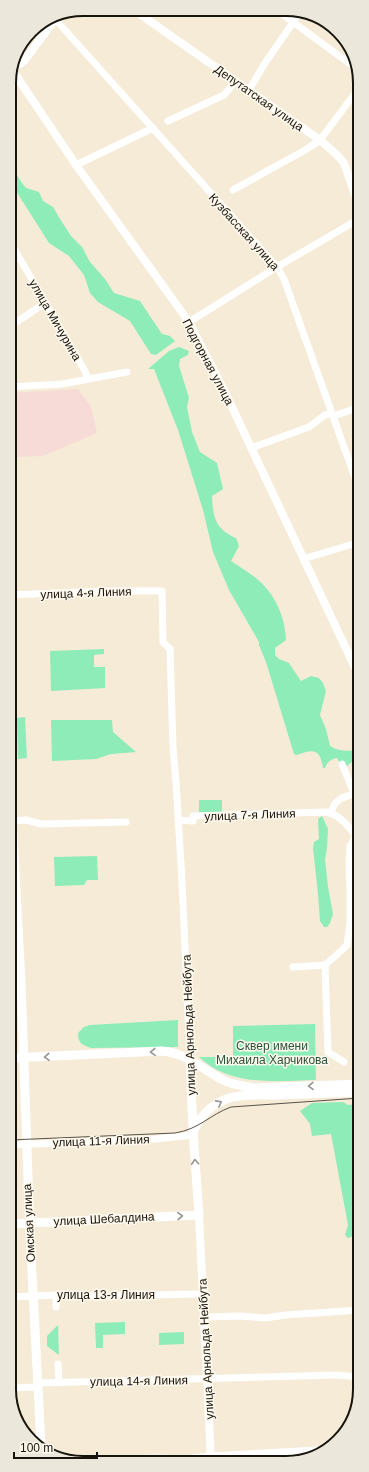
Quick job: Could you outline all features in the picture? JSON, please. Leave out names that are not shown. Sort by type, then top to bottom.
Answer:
[{"type":"main road","name":"Омская улица","points":[[16,892],[29,1223],[41,1441]]},
{"type":"main road","points":[[16,1058],[162,1051],[173,1052],[190,1060],[229,1083],[254,1088],[353,1089]]},
{"type":"main road","name":"улица Арнольда Нейбута","points":[[190,1060],[193,1133],[199,1215]]},
{"type":"main road","points":[[193,1133],[198,1120],[204,1113],[216,1104],[229,1098],[353,1087]]},
{"type":"main road","name":"улица Шебалдина","points":[[16,1224],[199,1215]]},
{"type":"street","name":"Депутатская улица","points":[[142,16],[320,140],[344,163],[353,189]]},
{"type":"street","points":[[285,16],[350,64]]},
{"type":"street","points":[[249,90],[265,63],[297,17]]},
{"type":"street","name":"Кузбасская улица","points":[[61,20],[153,128],[277,267],[284,279],[353,469]]},
{"type":"street","points":[[18,65],[24,61],[51,25]]},
{"type":"street","name":"Подгорная улица","points":[[16,76],[76,165],[189,322],[223,388],[353,663]]},
{"type":"street","points":[[168,121],[224,95],[235,82]]},
{"type":"street","points":[[233,190],[307,149],[320,140],[353,96]]},
{"type":"street","points":[[76,165],[153,128]]},
{"type":"street","points":[[189,322],[277,267],[353,223]]},
{"type":"street","name":"улица Мичурина","points":[[16,252],[85,371],[88,379]]},
{"type":"street","points":[[16,322],[45,303]]},
{"type":"street","points":[[16,387],[62,384],[127,372]]},
{"type":"street","points":[[251,448],[309,427],[325,415],[329,414],[334,416],[353,409]]},
{"type":"street","points":[[303,559],[353,544]]},
{"type":"street","name":"улица 4-я Линия","points":[[16,595],[105,591],[162,591]]},
{"type":"street","name":"улица Арнольда Нейбута","points":[[162,591],[163,642],[170,649],[173,748],[186,961],[190,1060]]},
{"type":"street","points":[[342,764],[353,792]]},
{"type":"street","points":[[353,794],[337,800],[329,812],[338,816],[353,832]]},
{"type":"street","name":"улица 7-я Линия","points":[[178,820],[193,821],[193,816],[329,812]]},
{"type":"street","points":[[16,821],[26,820],[41,824],[126,822]]},
{"type":"street","points":[[293,967],[325,965],[342,950],[348,941],[350,923],[350,846],[353,843]]},
{"type":"street","points":[[325,965],[328,1052],[344,1062]]},
{"type":"street","name":"улица 11-я Линия","points":[[16,1145],[156,1139],[193,1133]]},
{"type":"street","name":"улица Арнольда Нейбута","points":[[199,1215],[211,1456]]},
{"type":"street","name":"улица 13-я Линия","points":[[16,1297],[203,1294]]},
{"type":"street","points":[[56,1295],[56,1306]]},
{"type":"street","points":[[204,1317],[240,1316],[265,1318],[353,1310]]},
{"type":"street","points":[[58,1364],[59,1382]]},
{"type":"street","name":"улица 14-я Линия","points":[[16,1387],[59,1382],[336,1375],[353,1377]]},
{"type":"street","points":[[247,1456],[310,1451]]},
{"type":"shaded area","points":[[78,389],[91,407],[97,433],[43,456],[16,457],[16,393]]},
{"type":"green space","points":[[16,173],[26,188],[39,192],[43,201],[53,207],[71,236],[82,247],[90,262],[105,279],[114,293],[140,301],[162,334],[170,336],[175,341],[156,355],[151,354],[130,321],[98,302],[90,293],[84,275],[69,256],[49,243],[16,191]]},
{"type":"green space","points":[[179,347],[189,351],[188,355],[180,359],[179,366],[189,398],[187,407],[192,432],[200,452],[217,463],[223,489],[212,496],[213,510],[216,522],[224,531],[236,538],[239,546],[231,561],[259,581],[272,595],[276,603],[283,621],[286,640],[275,648],[275,655],[279,659],[289,663],[301,681],[311,676],[319,678],[323,683],[326,691],[320,715],[326,729],[330,746],[341,750],[353,751],[353,761],[346,767],[341,766],[337,758],[330,761],[325,768],[323,768],[322,761],[318,754],[311,751],[297,755],[294,754],[259,642],[229,590],[213,552],[203,510],[178,430],[154,369],[148,369],[169,351]]},
{"type":"green space","points":[[104,649],[104,654],[94,655],[94,667],[105,667],[105,688],[51,691],[50,651]]},
{"type":"green space","points":[[25,717],[27,758],[18,759],[17,718]]},
{"type":"green space","points":[[51,720],[112,720],[113,732],[136,752],[111,754],[96,759],[52,761]]},
{"type":"green space","points":[[199,800],[222,800],[222,813],[199,814]]},
{"type":"green space","points":[[322,816],[328,829],[325,859],[333,914],[327,927],[324,927],[320,921],[313,848],[314,842],[319,839],[318,819]]},
{"type":"green space","points":[[97,856],[98,880],[87,880],[84,885],[55,886],[54,857]]},
{"type":"green space","points":[[178,1020],[178,1047],[91,1048],[81,1043],[78,1036],[78,1033],[84,1027],[90,1025]]},
{"type":"green space","name":"Сквер имени Михаила Харчикова","points":[[315,1024],[316,1080],[269,1081],[239,1078],[212,1067],[199,1057],[233,1057],[233,1026]]},
{"type":"green space","points":[[343,1102],[348,1105],[353,1105],[353,1236],[348,1238],[345,1235],[348,1225],[331,1134],[312,1136],[310,1124],[300,1111],[312,1103]]},
{"type":"green space","points":[[125,1322],[125,1334],[103,1335],[103,1348],[96,1348],[95,1323]]},
{"type":"green space","points":[[58,1325],[59,1355],[47,1346],[47,1336]]},
{"type":"green space","points":[[184,1332],[184,1344],[159,1345],[159,1333]]},
{"type":"tram line","points":[[16,1140],[175,1133],[198,1125],[231,1107],[353,1098]]}]
